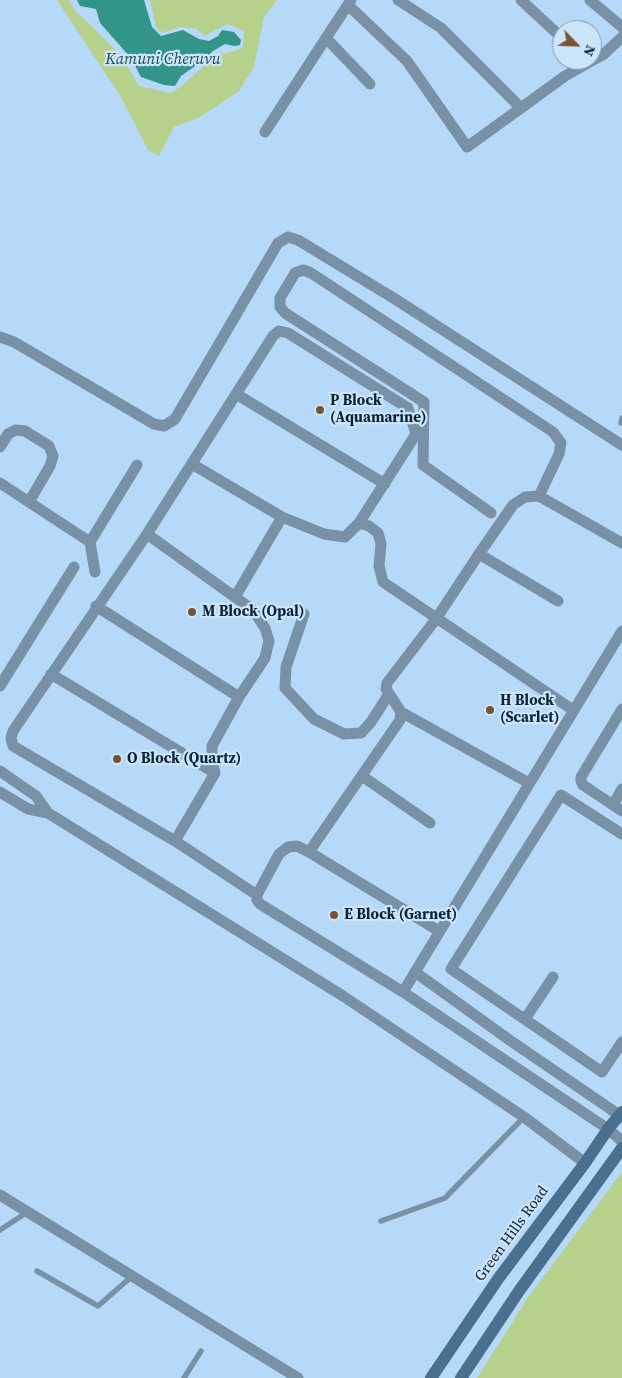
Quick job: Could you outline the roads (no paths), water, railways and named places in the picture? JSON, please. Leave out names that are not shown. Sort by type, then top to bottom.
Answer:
[{"type":"street","points":[[398,0],[441,28],[520,108]]},
{"type":"street","points":[[521,0],[552,29]]},
{"type":"street","points":[[590,0],[622,27]]},
{"type":"street","points":[[265,132],[350,2],[406,61],[467,147],[574,70]]},
{"type":"street","points":[[602,55],[622,37]]},
{"type":"street","points":[[326,38],[370,84]]},
{"type":"street","points":[[0,336],[14,342],[154,424],[164,426],[175,420],[278,243],[288,237],[298,240],[387,294],[622,444]]},
{"type":"street","points":[[491,513],[423,465],[424,402],[285,313],[280,307],[280,298],[295,273],[302,270],[311,273],[553,432],[561,443],[559,454],[539,496]]},
{"type":"street","points":[[192,464],[282,517],[324,534],[345,537],[359,523],[416,434],[408,408],[288,333],[279,331],[273,336],[147,534],[96,606],[13,731],[11,738],[13,746],[175,842],[257,895]]},
{"type":"street","points":[[236,394],[385,484]]},
{"type":"street","points":[[0,447],[8,434],[16,430],[25,431],[49,446],[53,456],[50,466],[30,502]]},
{"type":"street","points":[[95,572],[90,542],[137,465]]},
{"type":"street","points":[[0,483],[90,542]]},
{"type":"street","points":[[529,783],[401,712],[386,690],[387,682],[436,619],[513,505],[525,497],[539,496],[622,543]]},
{"type":"street","points":[[235,597],[282,517]]},
{"type":"street","points":[[359,523],[369,526],[378,533],[381,544],[379,566],[384,582],[573,710]]},
{"type":"street","points":[[147,534],[253,610],[265,628],[269,641],[265,658],[238,697],[212,746],[212,760],[215,773],[175,842]]},
{"type":"street","points":[[479,554],[558,601]]},
{"type":"street","points":[[0,686],[74,567]]},
{"type":"street","points":[[96,606],[238,697]]},
{"type":"street","points":[[304,614],[286,667],[285,688],[314,719],[344,734],[361,733],[371,722],[389,694]]},
{"type":"street","points":[[403,992],[622,631]]},
{"type":"street","points":[[51,674],[215,773]]},
{"type":"street","points":[[622,709],[581,777],[583,785],[617,808],[622,790]]},
{"type":"street","points":[[309,852],[400,720],[401,712]]},
{"type":"street","points":[[0,771],[36,796],[48,813]]},
{"type":"street","points":[[362,776],[430,823]]},
{"type":"street","points":[[0,792],[28,809],[48,813],[343,996],[524,1117],[585,1163]]},
{"type":"street","points":[[622,834],[562,795],[451,969],[602,1072],[622,1042]]},
{"type":"street","points":[[439,931],[297,846],[288,847],[280,854],[257,895],[257,900],[260,904],[403,992],[608,1129],[622,1141]]},
{"type":"street","points":[[415,972],[508,1039],[621,1115]]},
{"type":"street","points":[[525,1020],[552,977]]},
{"type":"street","points":[[498,1056],[508,1039]]},
{"type":"street","name":"Green Hills Road","points":[[431,1378],[498,1279],[585,1163],[608,1129],[621,1115]]},
{"type":"street","points":[[461,1378],[519,1291],[622,1148]]},
{"type":"street","points":[[0,1196],[298,1378]]},
{"type":"lane","points":[[381,1221],[445,1198],[524,1117]]},
{"type":"lane","points":[[0,1230],[26,1213]]},
{"type":"lane","points":[[37,1271],[98,1306],[131,1277]]},
{"type":"lane","points":[[184,1378],[201,1351]]},
{"type":"water","name":"Kamuni Cheruvu","points":[[77,0],[144,0],[152,27],[161,36],[183,30],[199,39],[209,41],[218,36],[222,30],[234,32],[241,40],[240,45],[225,44],[181,76],[175,86],[164,85],[141,77],[131,58],[100,23],[96,9],[80,6]]},
{"type":"place","name":"P Block (Aquamarine)","points":[[320,410]]},
{"type":"place","name":"M Block (Opal)","points":[[192,612]]},
{"type":"place","name":"H Block (Scarlet)","points":[[490,710]]},
{"type":"place","name":"O Block (Quartz)","points":[[117,759]]},
{"type":"place","name":"E Block (Garnet)","points":[[334,915]]}]
